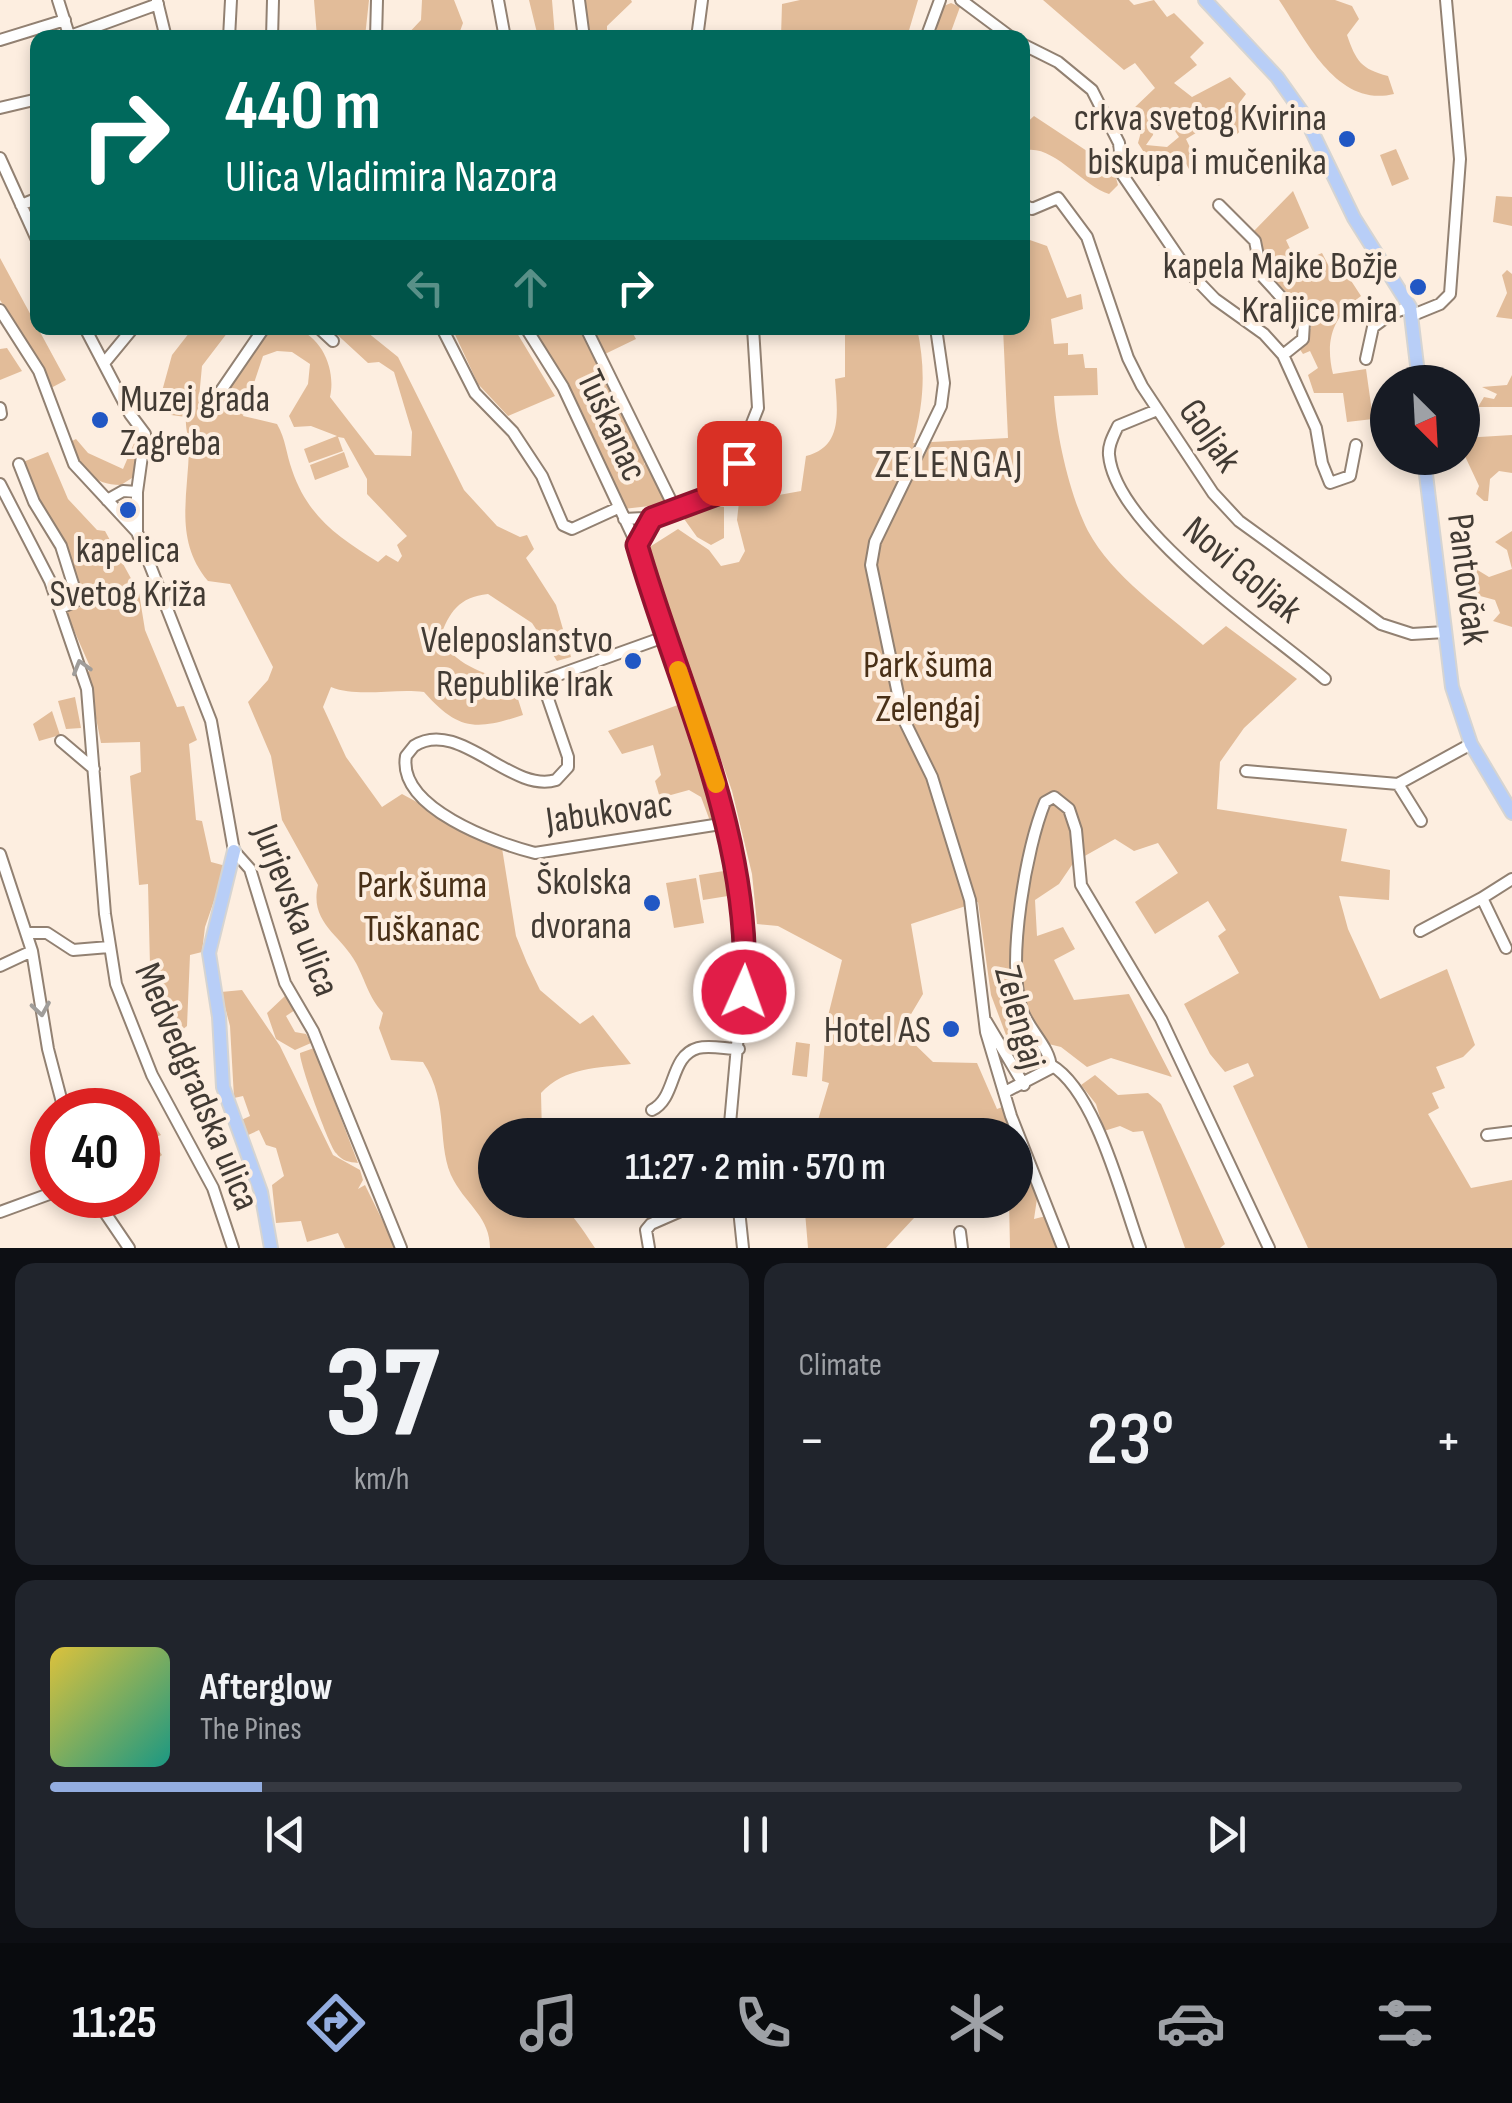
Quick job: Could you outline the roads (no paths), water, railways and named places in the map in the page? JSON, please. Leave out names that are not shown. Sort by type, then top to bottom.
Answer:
[{"type":"main road","points":[[1206,0],[1277,77],[1304,115],[1354,218],[1411,311],[1417,365]]},
{"type":"main road","name":"Pantovčak","points":[[1426,475],[1452,687],[1472,744],[1512,813]]},
{"type":"main road","points":[[234,851],[209,954],[219,1017],[223,1087],[261,1192],[271,1248]]},
{"type":"street","points":[[58,0],[68,30]]},
{"type":"street","points":[[229,30],[231,0]]},
{"type":"street","points":[[272,30],[273,0]]},
{"type":"street","points":[[376,30],[377,0]]},
{"type":"street","points":[[498,0],[504,30]]},
{"type":"street","points":[[579,0],[583,30]]},
{"type":"street","points":[[697,30],[702,0]]},
{"type":"street","points":[[930,30],[940,0]]},
{"type":"street","points":[[961,0],[1001,30]]},
{"type":"street","points":[[1366,358],[1373,327],[1392,313],[1448,298],[1460,159],[1446,0]]},
{"type":"street","points":[[85,30],[157,2],[164,30]]},
{"type":"street","points":[[32,30],[64,20]]},
{"type":"street","points":[[0,40],[30,31]]},
{"type":"street","points":[[1030,48],[1058,62],[1092,90],[1119,143],[1122,174],[1188,271],[1216,299],[1274,342],[1283,355],[1316,428],[1322,464],[1330,483],[1350,476],[1356,445]]},
{"type":"street","points":[[0,108],[30,101]]},
{"type":"street","points":[[0,158],[30,225]]},
{"type":"street","name":"Goljak","points":[[1030,208],[1058,198],[1078,221],[1128,358],[1157,410],[1213,493],[1239,521],[1389,629],[1445,632]]},
{"type":"street","points":[[21,205],[30,201]]},
{"type":"street","points":[[1219,205],[1255,242],[1259,272],[1266,282],[1301,316],[1303,338],[1283,355]]},
{"type":"street","points":[[0,310],[38,370],[70,458],[137,532]]},
{"type":"street","points":[[89,335],[146,438],[137,492],[137,532]]},
{"type":"street","points":[[104,362],[127,335]]},
{"type":"street","points":[[216,398],[259,335]]},
{"type":"street","points":[[327,335],[333,341]]},
{"type":"street","points":[[445,335],[474,393],[513,432],[542,476],[562,525],[572,530],[621,513],[658,514]]},
{"type":"street","name":"Tuškanac","points":[[530,335],[563,387],[637,545],[727,823],[746,946],[731,1118]]},
{"type":"street","points":[[589,335],[675,508]]},
{"type":"street","points":[[637,545],[645,524],[658,514],[721,491],[747,444],[758,392],[754,335]]},
{"type":"street","name":"Zelengaj","points":[[937,335],[944,383],[941,406],[875,542],[871,564],[903,718],[932,777],[970,900],[983,1016],[1005,1092],[1043,1076],[1051,1064],[1019,1002],[1018,928],[1037,822],[1045,802],[1054,797],[1069,809],[1076,830],[1081,885],[1160,1019],[1269,1248]]},
{"type":"street","name":"Novi Goljak","points":[[1157,410],[1118,426],[1110,444],[1112,467],[1124,490],[1189,571],[1325,679]]},
{"type":"street","points":[[19,464],[70,568],[78,600],[61,608]]},
{"type":"street","name":"Medvedgradska ulica","points":[[0,484],[61,608],[81,665],[92,731],[108,947],[116,984],[142,1049],[213,1188],[233,1248]]},
{"type":"street","points":[[107,500],[118,492],[137,492]]},
{"type":"street","name":"Jurjevska ulica","points":[[137,532],[211,721],[234,851],[250,869],[285,984],[313,1031],[401,1248]]},
{"type":"street","name":"Jabukovac","points":[[667,636],[546,678],[546,690],[568,757],[568,767],[556,780],[538,782],[436,741],[420,742],[410,750],[406,772],[418,795],[440,813],[511,847],[536,853],[727,823]]},
{"type":"street","points":[[61,741],[94,769]]},
{"type":"street","points":[[1246,771],[1398,784],[1472,744]]},
{"type":"street","points":[[1398,784],[1421,822]]},
{"type":"street","points":[[0,854],[32,951],[58,1088]]},
{"type":"street","points":[[1420,930],[1512,880]]},
{"type":"street","points":[[1482,898],[1506,948]]},
{"type":"street","points":[[27,933],[47,932],[74,950],[108,947]]},
{"type":"street","points":[[0,966],[32,951]]},
{"type":"street","points":[[983,1016],[1024,1084]]},
{"type":"street","points":[[652,1110],[663,1104],[677,1069],[690,1052],[699,1048],[739,1049]]},
{"type":"street","points":[[1051,1064],[1068,1080],[1088,1110],[1140,1248]]},
{"type":"street","points":[[1005,1092],[1063,1248]]},
{"type":"street","points":[[1487,1135],[1512,1132]]},
{"type":"street","points":[[0,1212],[30,1200]]},
{"type":"street","points":[[109,1218],[129,1248]]},
{"type":"street","points":[[649,1248],[646,1230],[666,1218]]},
{"type":"street","points":[[740,1218],[744,1248]]},
{"type":"street","points":[[960,1232],[962,1248]]},
{"type":"place","name":"crkva svetog Kvirina biskupa i mučenika","points":[[1347,139]]},
{"type":"place","name":"kapela Majke Božje Kraljice mira","points":[[1418,287]]},
{"type":"place","name":"Muzej grada Zagreba","points":[[100,420]]},
{"type":"place","name":"kapelica Svetog Križa","points":[[128,510]]},
{"type":"place","name":"Veleposlanstvo Republike Irak","points":[[633,661]]},
{"type":"place","name":"Školska dvorana","points":[[652,903]]},
{"type":"place","name":"Hotel AS","points":[[951,1029]]},
{"type":"district","name":"ZELENGAJ","points":[[950,463]]},
{"type":"park label","name":"Park šuma Zelengaj","points":[[928,686]]},
{"type":"park label","name":"Park šuma Tuškanac","points":[[422,906]]}]
